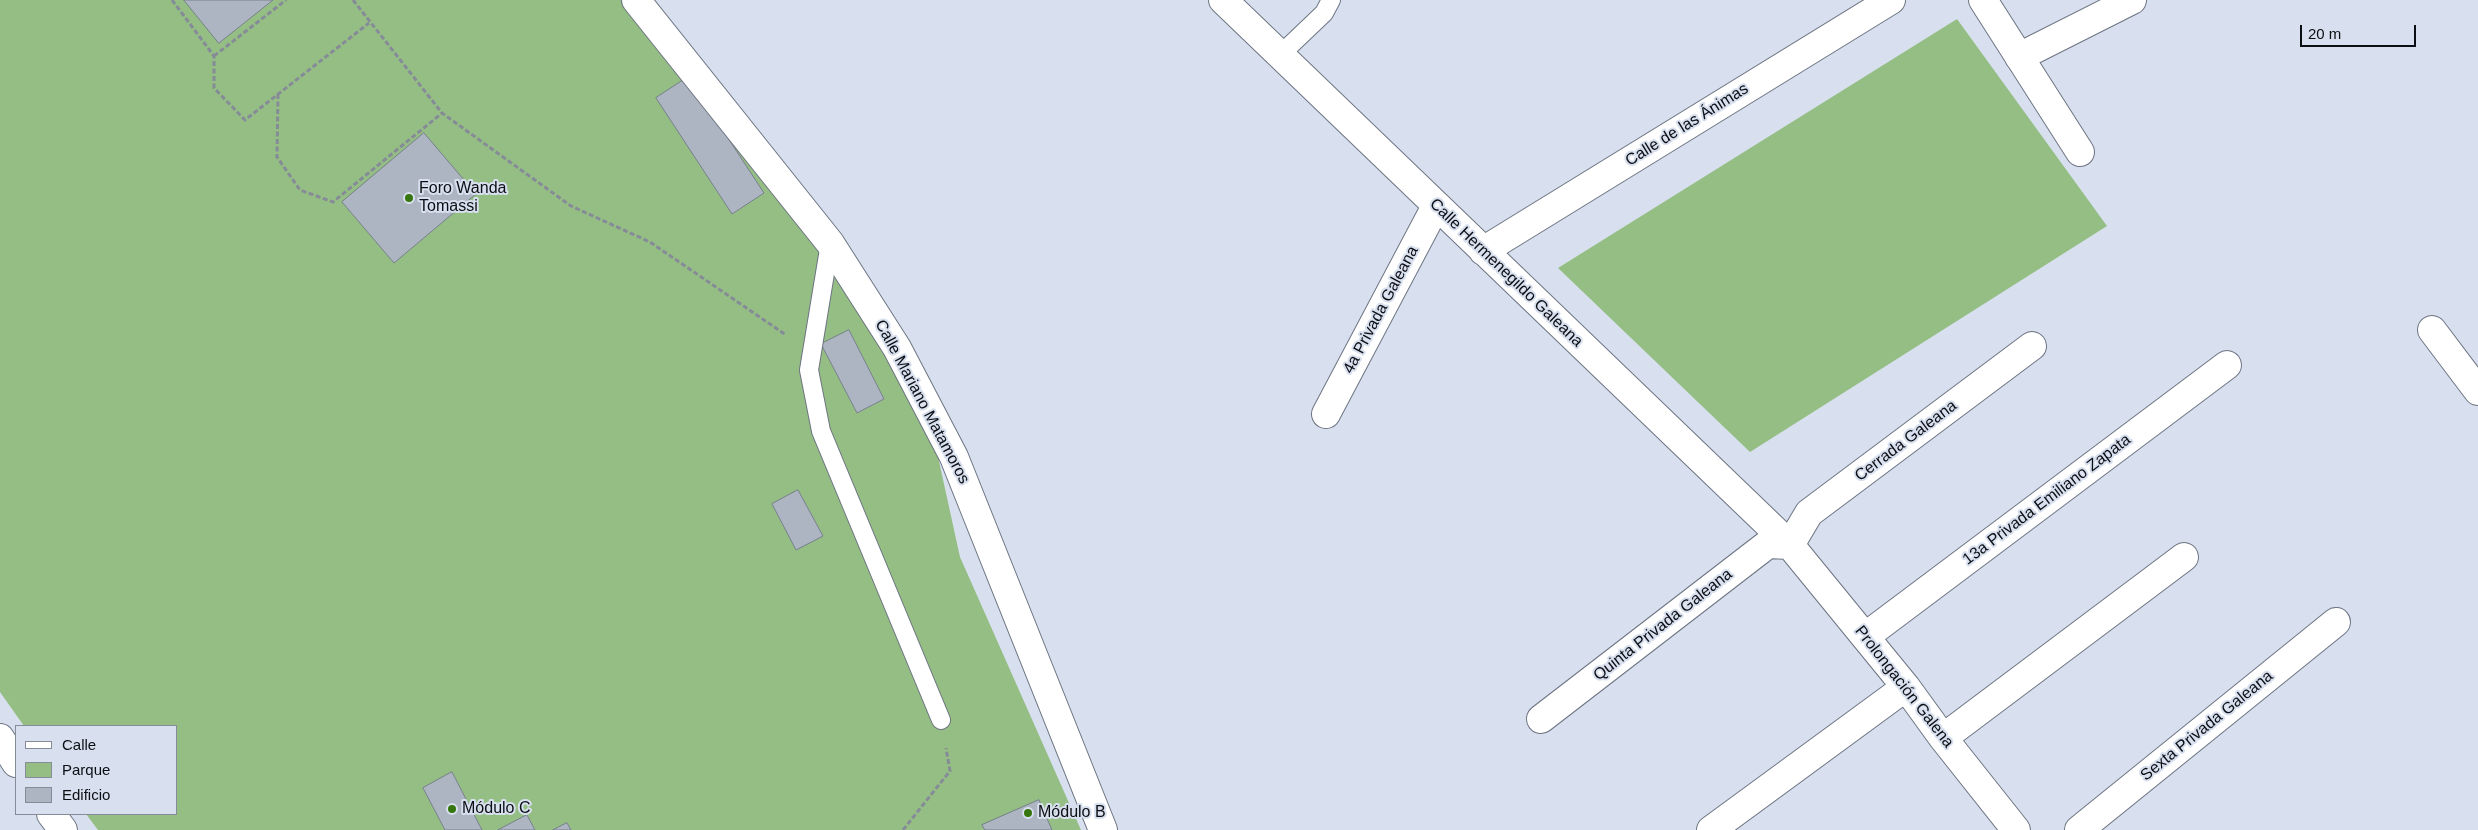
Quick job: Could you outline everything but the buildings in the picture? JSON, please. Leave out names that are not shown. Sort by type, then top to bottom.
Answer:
[{"type":"street","name":"Calle Mariano Matamoros","points":[[636,0],[830,243],[897,348],[954,457],[1103,830]]},
{"type":"street","name":"Calle Hermenegildo Galeana","points":[[1223,0],[1790,545]]},
{"type":"street","name":"Calle de las Ánimas","points":[[1483,251],[1891,0]]},
{"type":"street","points":[[1983,0],[2080,152]]},
{"type":"street","points":[[2019,57],[2132,0]]},
{"type":"street","name":"4a Privada Galeana","points":[[1326,414],[1436,206]]},
{"type":"street","points":[[2432,330],[2478,391]]},
{"type":"street","name":"Cerrada Galeana","points":[[1790,545],[1809,513],[2032,346]]},
{"type":"street","name":"13a Privada Emiliano Zapata","points":[[1866,636],[2227,365]]},
{"type":"street","name":"Quinta Privada Galeana","points":[[1542,719],[1768,544],[1790,545]]},
{"type":"street","name":"Prolongación Galena","points":[[1790,545],[1866,636],[2016,830]]},
{"type":"street","points":[[1943,738],[2184,557]]},
{"type":"street","name":"Sexta Privada Galeana","points":[[2079,830],[2336,622]]},
{"type":"street","points":[[1711,830],[1906,687]]},
{"type":"street","points":[[0,738],[15,760]]},
{"type":"lane","points":[[1280,55],[1324,13],[1331,0]]},
{"type":"lane","points":[[830,243],[814,353],[809,370],[821,431],[940,720]]},
{"type":"path","points":[[172,0],[214,56],[214,88],[245,120],[369,23]]},
{"type":"path","points":[[214,56],[286,0]]},
{"type":"path","points":[[353,0],[369,23],[442,113],[571,206],[650,242],[814,353]]},
{"type":"path","points":[[278,94],[277,157],[300,190],[332,202],[442,113]]},
{"type":"path","points":[[902,830],[950,771],[940,720]]},
{"type":"green space","points":[[0,0],[623,0],[739,139],[850,294],[935,443],[960,557],[1081,830],[98,830],[87,815],[178,815],[178,725],[23,725],[0,692]]},
{"type":"green space","points":[[1957,19],[2107,226],[1750,452],[1558,268]]},
{"type":"place","name":"Foro Wanda Tomassi","points":[[409,198]]},
{"type":"place","name":"Módulo C","points":[[452,809]]},
{"type":"place","name":"Módulo B","points":[[1028,813]]}]
